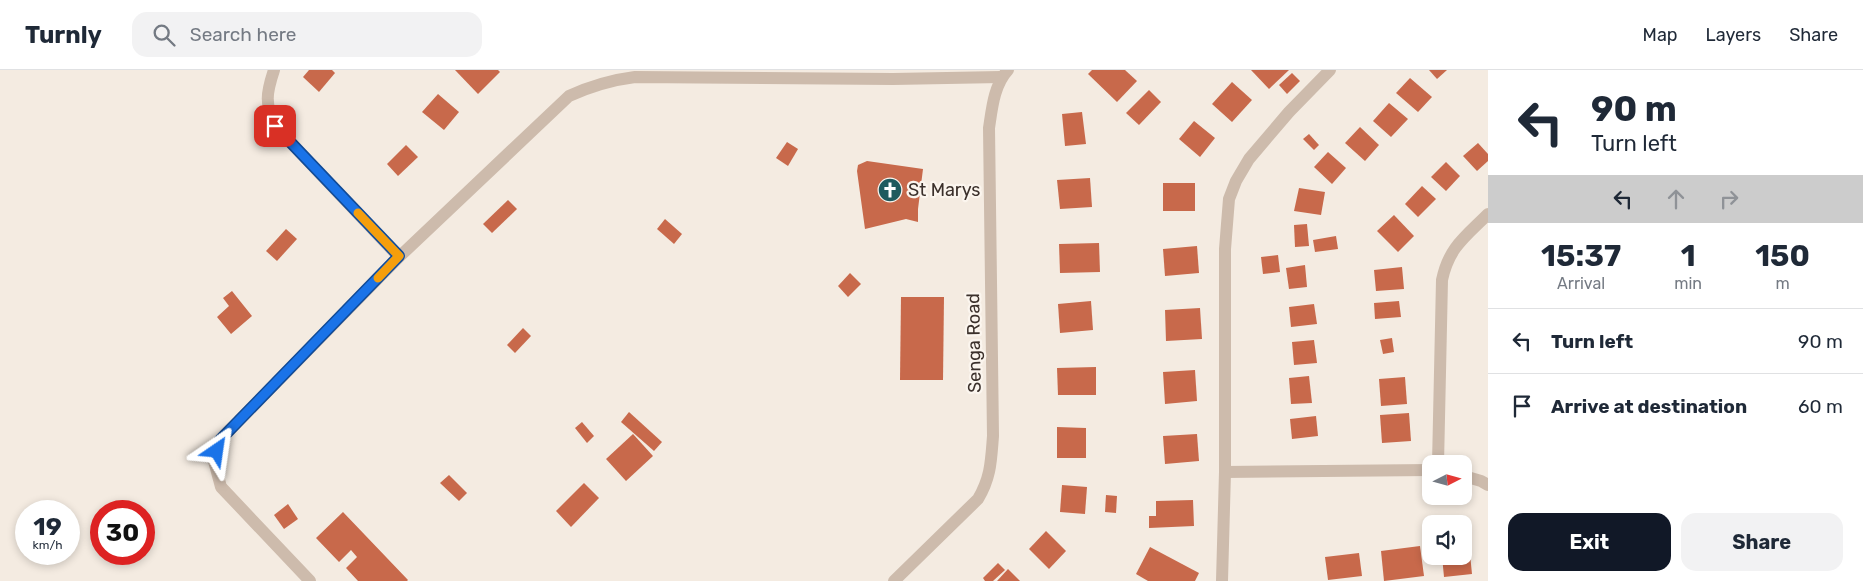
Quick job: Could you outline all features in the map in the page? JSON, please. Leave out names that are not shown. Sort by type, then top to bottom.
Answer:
[{"type":"street","points":[[274,70],[267,91],[267,108],[275,126],[399,256]]},
{"type":"street","points":[[1222,581],[1226,472],[1225,249],[1229,199],[1236,180],[1249,159],[1288,112],[1330,70]]},
{"type":"street","points":[[310,581],[221,487],[214,461],[220,440],[399,256],[569,96],[588,87],[611,80],[635,77],[893,79],[1005,74]]},
{"type":"street","name":"Senga Road","points":[[894,581],[978,499],[987,483],[991,466],[993,436],[989,146],[992,109],[1005,74]]},
{"type":"street","points":[[1438,455],[1442,280],[1453,250],[1488,214]]},
{"type":"street","points":[[1226,472],[1422,470]]},
{"type":"street","points":[[1472,478],[1481,480],[1488,485]]},
{"type":"building","points":[[309,70],[332,70],[335,73],[319,92],[303,77]]},
{"type":"building","points":[[455,70],[498,70],[500,72],[478,94]]},
{"type":"building","points":[[1092,70],[1125,70],[1137,81],[1117,102],[1088,74]]},
{"type":"building","points":[[1251,70],[1289,70],[1269,89]]},
{"type":"building","points":[[1429,70],[1447,70],[1437,79]]},
{"type":"building","points":[[1292,73],[1300,81],[1287,94],[1279,85]]},
{"type":"building","points":[[1410,78],[1432,97],[1418,112],[1396,93]]},
{"type":"building","points":[[1232,82],[1252,100],[1232,122],[1212,104]]},
{"type":"building","points":[[1149,90],[1161,102],[1139,125],[1126,113]]},
{"type":"building","points":[[438,94],[459,112],[444,130],[422,112]]},
{"type":"building","points":[[1389,103],[1408,119],[1391,137],[1373,121]]},
{"type":"building","points":[[1082,112],[1086,144],[1065,146],[1062,114]]},
{"type":"building","points":[[1194,121],[1215,138],[1200,157],[1179,139]]},
{"type":"building","points":[[1360,127],[1379,145],[1365,161],[1345,143]]},
{"type":"building","points":[[1309,134],[1319,145],[1314,150],[1303,139]]},
{"type":"building","points":[[787,142],[798,149],[788,166],[776,158]]},
{"type":"building","points":[[1478,143],[1488,154],[1488,161],[1477,171],[1463,156]]},
{"type":"building","points":[[406,145],[418,157],[398,176],[387,164]]},
{"type":"building","points":[[1328,152],[1346,168],[1332,184],[1314,167]]},
{"type":"building","name":"St Marys","points":[[867,161],[923,169],[918,222],[906,219],[865,229],[857,171],[858,165]]},
{"type":"building","points":[[1446,162],[1460,176],[1446,191],[1431,177]]},
{"type":"building","points":[[1090,178],[1092,207],[1060,209],[1057,180]]},
{"type":"building","points":[[1163,183],[1195,183],[1195,211],[1163,211]]},
{"type":"building","points":[[1422,186],[1436,199],[1418,217],[1405,204]]},
{"type":"building","points":[[1299,188],[1325,192],[1321,215],[1294,211]]},
{"type":"building","points":[[508,200],[517,209],[492,233],[483,224]]},
{"type":"building","points":[[1394,215],[1414,236],[1398,252],[1377,231]]},
{"type":"building","points":[[665,219],[682,234],[674,244],[657,229]]},
{"type":"building","points":[[1307,224],[1309,246],[1295,247],[1294,225]]},
{"type":"building","points":[[286,229],[297,239],[277,261],[266,251]]},
{"type":"building","points":[[1336,236],[1338,249],[1315,252],[1313,240]]},
{"type":"building","points":[[1099,243],[1100,272],[1060,273],[1059,244]]},
{"type":"building","points":[[1197,246],[1199,273],[1165,276],[1163,249]]},
{"type":"building","points":[[1278,255],[1280,272],[1263,274],[1261,257]]},
{"type":"building","points":[[1305,265],[1307,287],[1289,289],[1286,268]]},
{"type":"building","points":[[1402,267],[1404,289],[1376,291],[1374,270]]},
{"type":"building","points":[[850,273],[861,284],[848,297],[838,286]]},
{"type":"building","points":[[232,291],[252,316],[231,334],[217,317],[229,306],[223,298]]},
{"type":"building","points":[[901,297],[944,297],[943,380],[900,380]]},
{"type":"building","points":[[1091,301],[1093,330],[1060,333],[1058,304]]},
{"type":"building","points":[[1399,301],[1401,317],[1375,319],[1374,303]]},
{"type":"building","points":[[1314,304],[1317,324],[1291,327],[1289,307]]},
{"type":"building","points":[[1200,308],[1202,339],[1166,341],[1165,310]]},
{"type":"building","points":[[523,328],[531,336],[515,353],[507,345]]},
{"type":"building","points":[[1392,338],[1394,352],[1383,354],[1380,340]]},
{"type":"building","points":[[1314,340],[1317,363],[1294,365],[1292,342]]},
{"type":"building","points":[[1096,367],[1096,395],[1058,395],[1057,368]]},
{"type":"building","points":[[1195,370],[1197,401],[1165,404],[1163,372]]},
{"type":"building","points":[[1309,376],[1312,403],[1291,404],[1289,378]]},
{"type":"building","points":[[1405,377],[1407,404],[1381,406],[1379,379]]},
{"type":"building","points":[[629,412],[662,442],[654,451],[621,422]]},
{"type":"building","points":[[1409,413],[1411,441],[1382,443],[1380,415]]},
{"type":"building","points":[[1316,416],[1318,436],[1292,439],[1290,419]]},
{"type":"building","points":[[582,422],[594,436],[587,443],[575,428]]},
{"type":"building","points":[[1057,427],[1086,428],[1086,458],[1057,458]]},
{"type":"building","points":[[633,434],[653,456],[626,481],[606,459]]},
{"type":"building","points":[[1197,434],[1199,461],[1165,464],[1163,436]]},
{"type":"building","points":[[449,475],[467,493],[459,501],[440,483]]},
{"type":"building","points":[[584,483],[599,498],[571,527],[556,511]]},
{"type":"building","points":[[1062,485],[1087,487],[1085,514],[1060,512]]},
{"type":"building","points":[[1106,495],[1117,496],[1116,513],[1105,512]]},
{"type":"building","points":[[1193,500],[1194,526],[1149,528],[1149,516],[1156,516],[1156,501]]},
{"type":"building","points":[[288,504],[298,519],[284,529],[274,515]]},
{"type":"building","points":[[343,512],[407,581],[358,581],[346,568],[357,557],[351,550],[339,562],[316,538]]},
{"type":"building","points":[[1046,531],[1066,551],[1049,569],[1029,549]]},
{"type":"building","points":[[1420,546],[1424,576],[1384,581],[1381,551]]},
{"type":"building","points":[[1150,547],[1199,573],[1195,581],[1148,581],[1136,574]]},
{"type":"building","points":[[1359,553],[1362,576],[1328,580],[1325,557]]},
{"type":"building","points":[[998,563],[1005,570],[993,581],[985,581],[983,578]]},
{"type":"building","points":[[1443,565],[1471,565],[1472,574],[1444,577]]},
{"type":"building","points":[[1008,569],[1020,581],[997,581]]},
{"type":"slow traffic","points":[[358,213],[399,256],[378,278]]},
{"type":"place","name":"St Marys","points":[[890,190]]},
{"type":"route","points":[[217,451],[220,440],[399,256],[275,126]]}]
